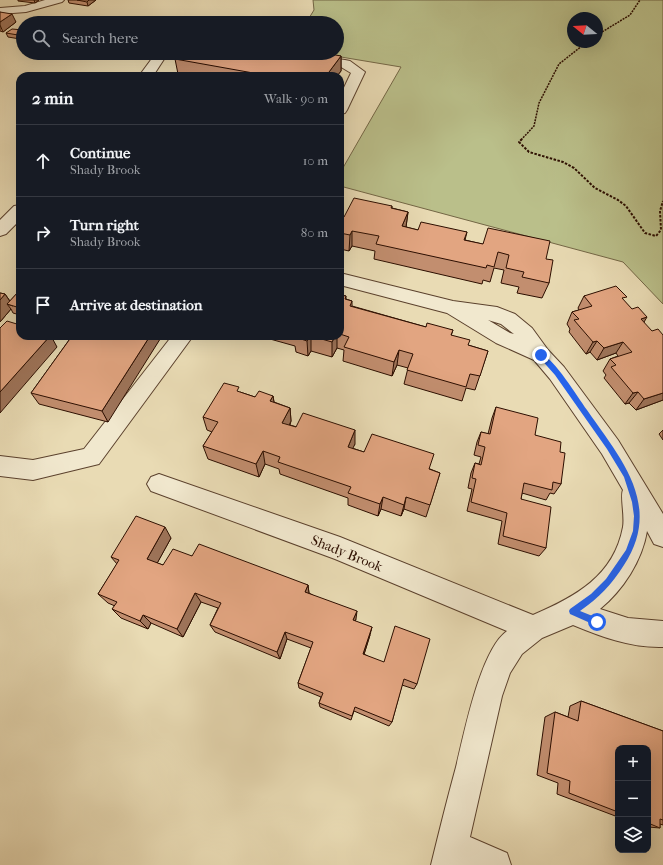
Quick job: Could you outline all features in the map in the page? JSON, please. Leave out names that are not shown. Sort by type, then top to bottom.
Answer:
[{"type":"street","points":[[0,11],[26,9],[58,0]]},
{"type":"street","points":[[149,72],[157,60]]},
{"type":"street","points":[[317,60],[345,64],[358,72],[344,102]]},
{"type":"street","points":[[0,230],[16,214]]},
{"type":"street","points":[[344,280],[452,308],[485,312],[508,318],[526,333],[541,355],[557,373],[610,447],[663,536]]},
{"type":"street","points":[[0,466],[33,470],[91,457],[180,340]]},
{"type":"street","points":[[495,865],[450,855],[488,696],[498,666],[512,644],[533,629],[572,611],[594,597],[612,577],[629,552],[636,531],[638,516],[636,502],[627,476]]},
{"type":"street","name":"Shady Brook","points":[[159,484],[340,549],[533,629]]},
{"type":"street","points":[[572,611],[623,630],[648,635],[663,634]]},
{"type":"path","points":[[603,31],[630,15],[640,0]]},
{"type":"path","points":[[579,48],[559,64],[539,103],[534,126],[519,142],[523,150],[536,156],[568,164],[582,173],[592,186],[620,201],[635,217],[645,233],[656,236],[661,230],[660,211],[663,201]]},
{"type":"green space","points":[[313,0],[663,0],[663,304],[623,262],[344,187],[344,166],[401,67],[344,58],[344,16],[310,16],[314,10]]},
{"type":"building","points":[[77,0],[89,0],[87,2]]},
{"type":"building","points":[[0,12],[12,14],[0,22]]},
{"type":"building","points":[[12,29],[16,29],[16,35],[6,33]]},
{"type":"building","points":[[181,60],[338,60],[329,72],[248,72]]},
{"type":"building","points":[[354,198],[392,206],[391,208],[408,212],[402,226],[418,230],[421,222],[467,232],[464,240],[483,244],[488,228],[550,241],[546,259],[553,260],[549,283],[522,277],[524,272],[506,268],[509,255],[498,252],[494,267],[487,265],[486,268],[376,244],[379,236],[352,231],[350,235],[344,234],[344,217]]},
{"type":"building","points":[[616,286],[627,297],[622,298],[632,309],[638,307],[647,317],[641,319],[652,331],[658,329],[663,335],[663,393],[644,399],[638,392],[633,393],[611,367],[616,365],[610,359],[632,352],[623,342],[604,348],[597,341],[593,342],[574,320],[579,319],[572,312],[592,306],[584,296]]},
{"type":"building","points":[[0,293],[5,294],[0,300]]},
{"type":"building","points":[[16,294],[16,307],[7,304]]},
{"type":"building","points":[[344,296],[346,296],[345,299],[352,301],[350,306],[426,327],[427,323],[453,330],[451,335],[470,340],[468,345],[488,351],[480,376],[470,374],[466,387],[407,370],[413,354],[399,350],[394,362],[344,347],[349,337],[344,335]]},
{"type":"building","points":[[7,321],[16,324],[16,340],[46,340],[0,392],[0,328]]},
{"type":"building","points":[[69,340],[147,340],[102,411],[31,393]]},
{"type":"building","points":[[224,383],[239,387],[237,391],[255,397],[259,391],[273,396],[270,401],[290,408],[282,423],[296,427],[303,413],[355,430],[348,447],[364,452],[372,434],[434,454],[429,469],[440,473],[430,505],[406,497],[404,505],[383,497],[380,504],[348,493],[351,487],[278,462],[280,457],[263,451],[256,464],[203,446],[218,422],[203,417]]},
{"type":"building","points":[[496,407],[538,418],[535,435],[561,442],[560,452],[565,453],[561,484],[553,482],[552,490],[524,483],[521,499],[551,507],[546,548],[503,536],[507,513],[471,502],[476,479],[472,478],[475,463],[481,465],[485,447],[478,445],[481,432],[490,434]]},
{"type":"building","points":[[136,516],[165,527],[147,559],[163,565],[173,549],[192,556],[199,544],[308,585],[305,592],[357,611],[353,620],[372,627],[363,654],[384,662],[395,626],[430,639],[417,684],[404,679],[392,722],[355,707],[352,716],[319,703],[323,693],[298,683],[313,642],[285,632],[277,652],[210,625],[221,603],[195,593],[177,629],[143,615],[140,621],[112,609],[117,602],[98,594],[119,560],[111,557]]},
{"type":"building","points":[[581,701],[663,731],[663,820],[660,819],[660,828],[651,824],[651,745],[615,745],[615,811],[569,793],[570,781],[547,773],[555,712],[578,721]]},
{"type":"route","points":[[541,355],[557,373],[610,447],[627,476],[636,502],[638,516],[636,531],[629,552],[609,581],[594,597],[572,611],[597,622]]}]
